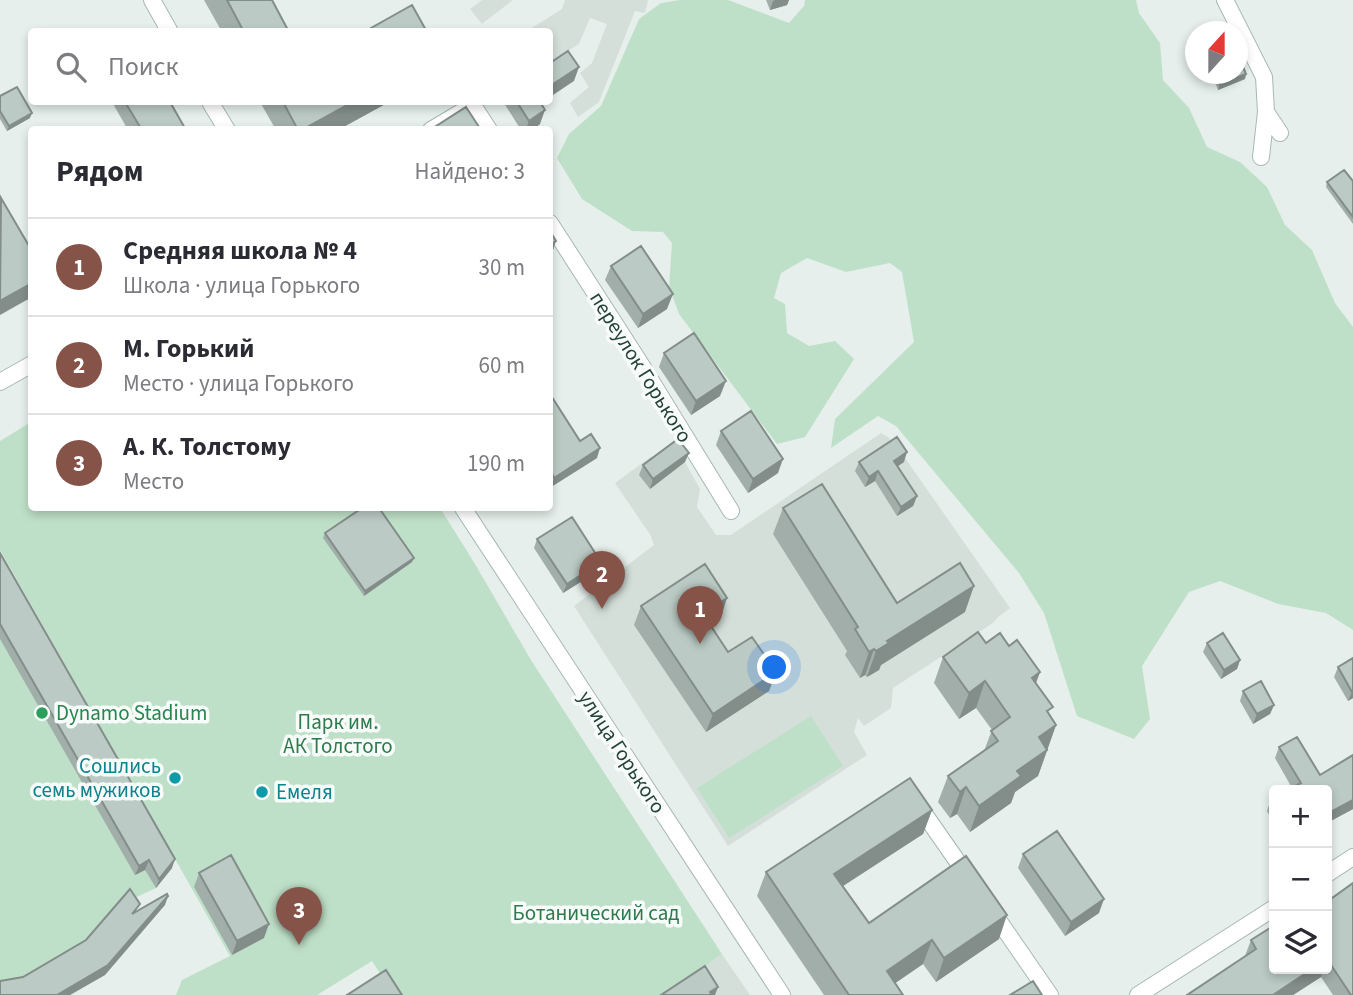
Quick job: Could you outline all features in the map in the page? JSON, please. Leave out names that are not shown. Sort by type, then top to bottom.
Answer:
[{"type":"street","points":[[1225,0],[1264,76],[1266,112],[1261,157]]},
{"type":"street","points":[[156,2],[168,28]]},
{"type":"street","points":[[213,105],[225,126]]},
{"type":"street","points":[[438,126],[473,105],[486,126]]},
{"type":"street","points":[[1266,112],[1280,133]]},
{"type":"street","name":"переулок Горького","points":[[553,228],[731,511]]},
{"type":"street","points":[[0,382],[28,365]]},
{"type":"street","name":"улица Горького","points":[[465,511],[782,995]]},
{"type":"street","points":[[910,794],[1050,995]]},
{"type":"street","points":[[1332,871],[1353,858]]},
{"type":"street","points":[[1138,995],[1269,911]]},
{"type":"shaded area","points":[[482,0],[513,0],[482,24],[470,9]]},
{"type":"shaded area","points":[[565,0],[648,0],[645,13],[635,11],[599,102],[578,117],[570,103],[589,87],[580,73],[592,63],[607,24],[590,18],[579,44],[553,60],[553,28],[532,28],[562,9]]},
{"type":"shaded area","points":[[881,433],[898,448],[1010,608],[993,623],[893,688],[891,708],[864,726],[858,718],[854,732],[867,755],[728,846],[574,606],[654,545],[651,536],[615,483],[652,456],[657,461],[675,448],[700,489],[697,507],[716,535],[731,535]]},
{"type":"shaded area","points":[[722,954],[750,995],[664,995]]},
{"type":"green space","points":[[680,0],[728,0],[789,23],[804,6],[805,0],[1136,0],[1139,13],[1160,43],[1163,80],[1189,108],[1207,147],[1240,162],[1267,187],[1285,225],[1312,250],[1335,303],[1353,327],[1353,630],[1326,613],[1278,604],[1220,581],[1189,592],[1142,666],[1150,719],[1134,739],[1077,716],[1044,613],[1019,573],[896,426],[878,416],[831,448],[835,419],[914,342],[902,272],[890,263],[846,272],[807,258],[781,273],[774,298],[785,304],[787,333],[809,346],[835,341],[854,359],[805,437],[777,444],[679,314],[669,287],[672,243],[663,232],[632,231],[582,199],[557,158],[569,134],[601,106],[639,19],[661,3]]},
{"type":"green space","name":"Парк им. АК Толстого","points":[[28,424],[28,511],[442,511],[531,660],[722,954],[664,995],[394,995],[372,961],[317,995],[176,995],[182,980],[230,956],[0,550],[0,441]]},
{"type":"green space","name":"Dynamo Stadium","points":[[0,568],[172,868],[156,888],[128,901],[146,927],[105,975],[70,995],[0,995]]},
{"type":"green space","points":[[811,716],[843,766],[729,838],[697,788]]},
{"type":"building","points":[[227,0],[272,0],[287,28],[242,28]]},
{"type":"building","points":[[412,5],[425,28],[371,28]]},
{"type":"building","points":[[568,51],[579,67],[553,84],[553,61]]},
{"type":"building","points":[[17,87],[32,113],[9,126],[0,111],[0,96]]},
{"type":"building","points":[[127,105],[172,105],[184,126],[140,126]]},
{"type":"building","points":[[285,105],[348,105],[309,126],[296,126]]},
{"type":"building","points":[[519,105],[542,105],[545,110],[529,121]]},
{"type":"building","points":[[466,107],[478,126],[436,126]]},
{"type":"building","points":[[1344,170],[1353,181],[1353,217],[1327,182]]},
{"type":"building","points":[[1,198],[28,244],[28,285],[0,301]]},
{"type":"building","points":[[641,246],[673,294],[643,314],[611,266]]},
{"type":"building","points":[[694,333],[726,381],[696,401],[664,353]]},
{"type":"building","points":[[553,399],[580,441],[591,434],[600,448],[554,478]]},
{"type":"building","points":[[751,411],[783,459],[753,479],[721,431]]},
{"type":"building","points":[[897,437],[907,452],[894,461],[917,496],[901,507],[878,471],[869,477],[859,462]]},
{"type":"building","points":[[678,439],[689,453],[653,479],[643,465]]},
{"type":"building","points":[[822,484],[897,603],[960,563],[974,586],[887,641],[889,643],[869,652],[855,629],[858,627],[783,508]]},
{"type":"building","points":[[358,511],[381,511],[414,558],[365,591],[325,533]]},
{"type":"building","points":[[572,517],[601,562],[567,584],[537,539]]},
{"type":"building","points":[[0,553],[175,859],[159,879],[149,860],[139,866],[0,624]]},
{"type":"building","points":[[705,564],[727,598],[703,614],[728,652],[752,637],[776,672],[713,714],[641,606]]},
{"type":"building","points":[[978,632],[986,643],[1000,633],[1009,646],[1017,640],[1040,672],[1032,678],[1053,707],[1047,711],[1056,725],[1039,737],[1047,750],[1017,771],[1021,776],[979,806],[966,787],[960,792],[948,776],[998,741],[991,731],[1010,717],[985,681],[969,693],[943,657]]},
{"type":"building","points":[[1223,633],[1240,660],[1224,670],[1207,643]]},
{"type":"building","points":[[1353,658],[1353,691],[1352,692],[1338,667]]},
{"type":"building","points":[[1261,681],[1274,705],[1257,714],[1243,691]]},
{"type":"building","points":[[1297,737],[1320,775],[1353,755],[1353,800],[1332,811],[1332,785],[1297,785],[1301,783],[1279,747]]},
{"type":"building","points":[[910,778],[932,810],[834,874],[869,923],[966,856],[1007,915],[944,958],[932,940],[887,971],[903,995],[849,995],[766,872]]},
{"type":"building","points":[[1057,831],[1104,899],[1071,922],[1023,854]]},
{"type":"building","points":[[231,855],[269,924],[237,941],[199,873]]},
{"type":"building","points":[[1353,883],[1353,995],[1332,966],[1332,898]]},
{"type":"building","points":[[130,889],[140,904],[132,914],[167,894],[168,896],[108,965],[57,995],[0,995],[0,981],[23,977],[86,940]]},
{"type":"building","points":[[1269,929],[1269,974],[1304,974],[1273,995],[1187,995],[1256,949],[1251,940]]},
{"type":"building","points":[[705,966],[718,987],[710,992],[712,995],[661,995]]},
{"type":"building","points":[[386,970],[402,995],[347,995]]},
{"type":"building","points":[[1033,981],[1042,995],[1010,995]]},
{"type":"place","name":"М. Горький","points":[[602,609]]},
{"type":"place","name":"Средняя школа № 4","points":[[700,644]]},
{"type":"place","name":"Dynamo Stadium","points":[[42,713]]},
{"type":"place","name":"Сошлись семь мужиков","points":[[175,778]]},
{"type":"place","name":"Емеля","points":[[262,792]]},
{"type":"place","name":"А. К. Толстому","points":[[299,945]]},
{"type":"park label","name":"Ботанический сад","points":[[596,913]]}]
